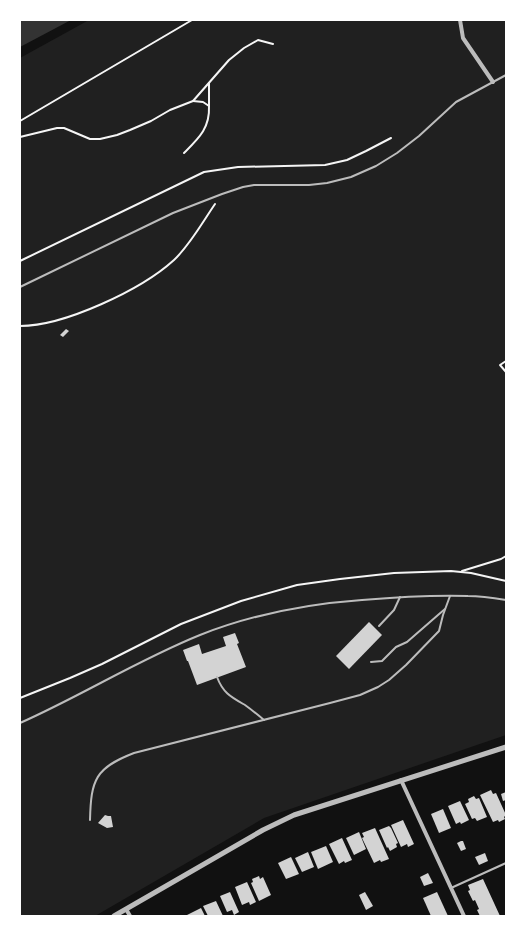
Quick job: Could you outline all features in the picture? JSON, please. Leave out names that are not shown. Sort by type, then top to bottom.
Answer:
[{"type":"street","points":[[460,20],[462,38],[492,82]]},
{"type":"street","points":[[114,916],[278,822],[294,815],[506,747]]},
{"type":"street","points":[[401,780],[464,916]]},
{"type":"street","points":[[126,909],[130,916]]},
{"type":"lane","points":[[20,287],[173,213],[243,187],[254,185],[309,185],[351,177],[376,166],[397,153],[419,136],[456,102],[506,75]]},
{"type":"lane","points":[[90,820],[90,797],[93,785],[103,769],[118,759],[134,753],[338,701],[378,687],[389,680],[439,631],[450,596]]},
{"type":"lane","points":[[20,724],[157,654],[246,619],[295,607],[400,597],[470,596],[506,600]]},
{"type":"lane","points":[[379,626],[394,610],[400,597]]},
{"type":"lane","points":[[370,662],[382,661],[396,647],[407,642],[445,609]]},
{"type":"lane","points":[[217,678],[221,687],[229,696],[264,720]]},
{"type":"lane","points":[[451,888],[506,863]]},
{"type":"path","points":[[20,121],[192,20]]},
{"type":"path","points":[[20,137],[64,128],[90,139],[100,139],[130,130],[193,101],[229,60],[244,48],[258,40],[273,44]]},
{"type":"path","points":[[184,152],[199,137],[208,124],[209,83]]},
{"type":"path","points":[[193,101],[203,102],[209,106]]},
{"type":"path","points":[[20,261],[204,172],[238,167],[325,165],[353,157],[391,138]]},
{"type":"path","points":[[20,326],[40,324],[89,309],[118,296],[159,271],[174,260],[182,251],[222,194]]},
{"type":"path","points":[[506,361],[500,365],[506,372]]},
{"type":"path","points":[[460,572],[501,560],[506,556]]},
{"type":"shaded area","points":[[20,20],[71,20],[20,47]]},
{"type":"shaded area","points":[[89,20],[506,20],[506,735],[264,818],[95,916],[20,916],[20,58]]},
{"type":"building","points":[[66,329],[69,331],[63,337],[60,335]]},
{"type":"building","points":[[369,622],[382,635],[349,669],[336,656]]},
{"type":"building","points":[[235,633],[246,667],[197,685],[183,650],[199,644],[202,654],[226,646],[223,637]]},
{"type":"building","points":[[491,790],[493,794],[496,793],[506,815],[505,819],[499,822],[498,820],[493,822],[480,795]]},
{"type":"building","points":[[506,792],[506,800],[503,801],[501,794]]},
{"type":"building","points":[[474,796],[476,799],[479,798],[487,817],[477,821],[475,818],[472,819],[465,804],[469,802],[468,799]]},
{"type":"building","points":[[460,801],[469,820],[456,824],[448,806]]},
{"type":"building","points":[[443,809],[451,828],[439,833],[431,814]]},
{"type":"building","points":[[105,815],[111,816],[113,827],[107,828],[98,823]]},
{"type":"building","points":[[403,820],[414,844],[408,847],[407,844],[401,847],[391,825]]},
{"type":"building","points":[[389,826],[398,843],[396,844],[397,847],[390,851],[379,830]]},
{"type":"building","points":[[375,828],[389,859],[374,863],[362,838],[364,837],[362,833]]},
{"type":"building","points":[[359,832],[366,849],[354,855],[346,838]]},
{"type":"building","points":[[342,838],[352,860],[339,864],[329,844]]},
{"type":"building","points":[[463,841],[466,849],[461,851],[457,843]]},
{"type":"building","points":[[326,846],[333,862],[318,869],[311,852]]},
{"type":"building","points":[[308,852],[314,867],[302,872],[295,858]]},
{"type":"building","points":[[485,853],[488,861],[479,865],[475,857]]},
{"type":"building","points":[[291,857],[299,874],[286,879],[278,863]]},
{"type":"building","points":[[428,873],[433,883],[424,886],[420,877]]},
{"type":"building","points":[[259,876],[260,879],[263,877],[271,895],[259,901],[251,883],[253,882],[252,879]]},
{"type":"building","points":[[483,879],[500,916],[480,916],[475,900],[473,901],[468,891],[470,890],[468,885]]},
{"type":"building","points":[[247,882],[256,902],[250,905],[249,902],[242,905],[235,887]]},
{"type":"building","points":[[230,892],[239,912],[234,915],[232,910],[227,912],[220,896]]},
{"type":"building","points":[[365,892],[373,906],[366,910],[359,895]]},
{"type":"building","points":[[437,892],[448,916],[431,916],[423,898]]},
{"type":"building","points":[[216,901],[223,916],[208,916],[203,906]]},
{"type":"building","points":[[201,908],[205,916],[185,916]]}]
